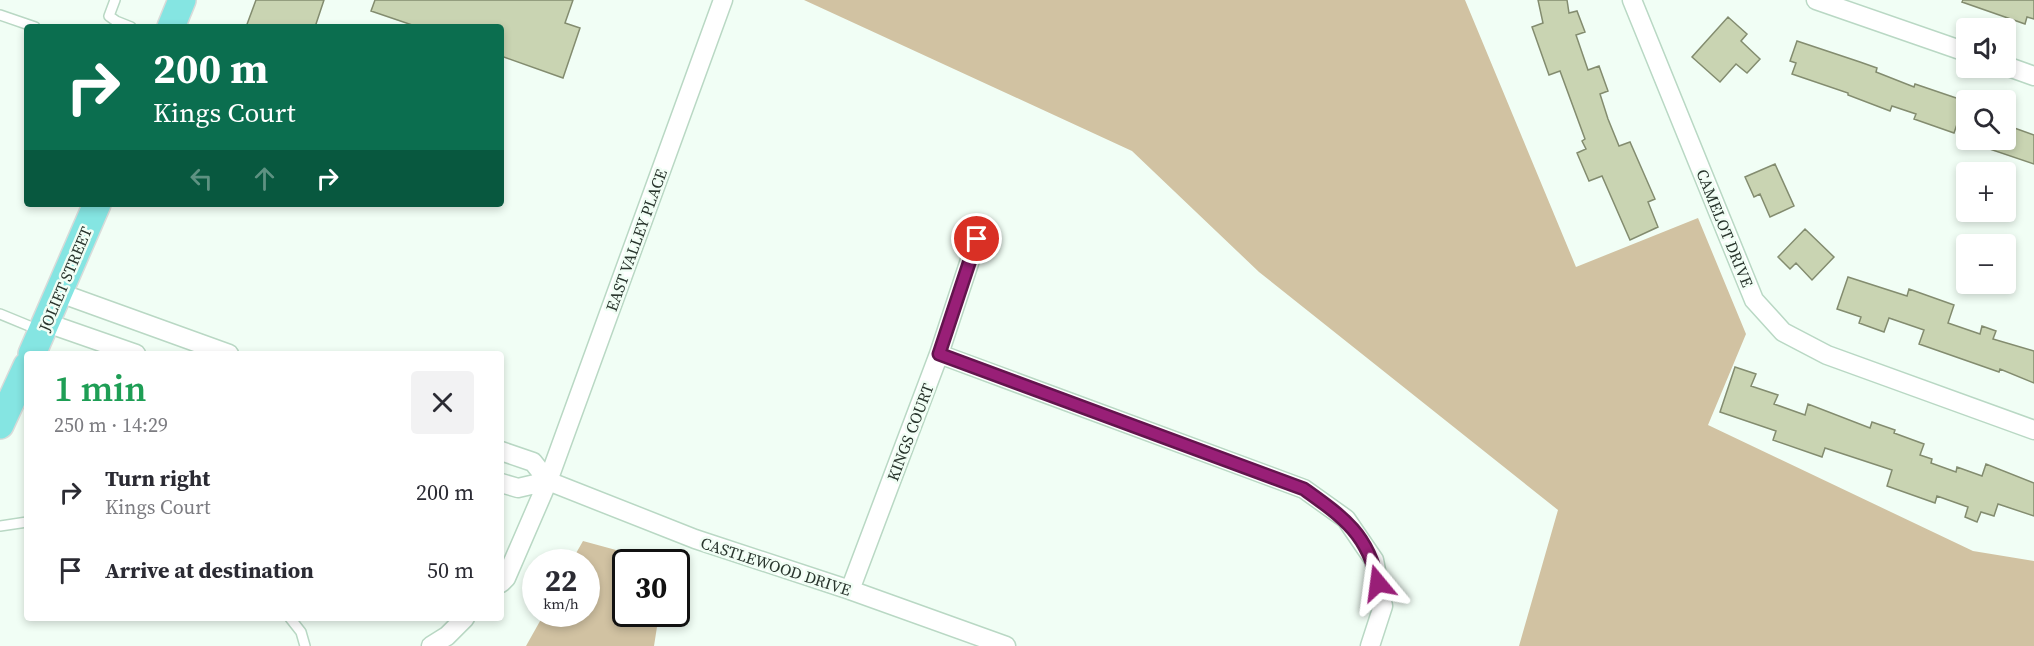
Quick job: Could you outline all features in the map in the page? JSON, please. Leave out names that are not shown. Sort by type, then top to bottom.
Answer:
[{"type":"main road","points":[[176,24],[182,0]]},
{"type":"main road","name":"JOLIET STREET","points":[[40,336],[96,207]]},
{"type":"main road","points":[[0,425],[24,373]]},
{"type":"street","name":"EAST VALLEY PLACE","points":[[504,581],[548,481],[723,0]]},
{"type":"street","name":"CAMELOT DRIVE","points":[[1632,0],[1754,300],[1783,332],[1827,355],[2034,430]]},
{"type":"street","points":[[1816,0],[1956,49]]},
{"type":"street","points":[[2016,70],[2034,76]]},
{"type":"street","name":"KINGS COURT","points":[[850,590],[939,354],[977,239]]},
{"type":"street","points":[[60,293],[221,351]]},
{"type":"street","points":[[40,336],[120,351]]},
{"type":"street","points":[[939,354],[1304,489],[1346,519],[1374,560],[1383,606],[1370,646]]},
{"type":"street","name":"CASTLEWOOD DRIVE","points":[[504,452],[533,462],[548,481],[695,539],[850,590],[1006,646]]},
{"type":"street","points":[[504,484],[518,488],[548,481]]},
{"type":"street","points":[[431,646],[447,636],[462,621]]},
{"type":"lane","points":[[115,0],[110,16],[124,24]]},
{"type":"lane","points":[[0,15],[26,24]]},
{"type":"lane","points":[[0,314],[40,336]]},
{"type":"lane","points":[[0,526],[24,522]]},
{"type":"lane","points":[[295,621],[302,632],[305,646]]},
{"type":"shaded area","points":[[804,0],[1465,0],[1576,267],[1698,218],[1746,334],[1708,425],[1973,551],[2034,561],[2034,646],[1519,646],[1558,510],[1259,272],[1132,151]]},
{"type":"shaded area","points":[[583,541],[612,549],[612,627],[657,627],[654,646],[526,646],[537,627],[600,627],[600,549],[578,549]]},
{"type":"building","points":[[256,0],[324,0],[316,24],[247,24]]},
{"type":"building","points":[[375,0],[573,0],[565,23],[580,28],[563,78],[504,57],[504,24],[409,24],[371,11]]},
{"type":"building","points":[[1538,0],[1567,0],[1569,13],[1577,11],[1585,32],[1576,35],[1588,70],[1599,66],[1608,91],[1600,94],[1619,146],[1630,142],[1655,199],[1648,202],[1658,227],[1630,240],[1602,176],[1589,181],[1577,153],[1586,149],[1582,141],[1585,139],[1560,71],[1549,75],[1532,27],[1543,23]]},
{"type":"building","points":[[1963,0],[2034,0],[2034,19],[2027,17],[2025,24],[2016,21],[2016,18],[2008,18],[1962,2]]},
{"type":"building","points":[[1728,17],[1747,34],[1741,41],[1760,59],[1747,73],[1736,64],[1720,82],[1692,57]]},
{"type":"building","points":[[1797,41],[1877,68],[1876,72],[1914,87],[1915,84],[1956,98],[1954,133],[1914,119],[1916,114],[1892,106],[1890,111],[1848,95],[1848,93],[1792,74],[1796,63],[1790,61]]},
{"type":"building","points":[[2016,129],[2034,135],[2034,164],[1993,150],[2016,150]]},
{"type":"building","points":[[1775,164],[1794,206],[1770,217],[1760,194],[1754,197],[1745,177]]},
{"type":"building","points":[[1805,229],[1834,257],[1812,280],[1796,263],[1790,269],[1778,257]]},
{"type":"building","points":[[1848,277],[1907,296],[1909,289],[1954,305],[1948,323],[1980,334],[1982,326],[1996,331],[1993,339],[2034,351],[2034,383],[2000,369],[1999,372],[1919,344],[1924,330],[1889,318],[1884,332],[1859,323],[1861,317],[1837,309]]},
{"type":"building","points":[[1735,367],[1756,374],[1751,386],[1778,395],[1774,404],[1805,415],[1808,404],[1870,428],[1872,422],[1895,430],[1894,433],[1924,444],[1920,455],[1932,459],[1931,463],[1956,472],[1957,467],[1982,476],[1986,464],[2034,483],[2034,516],[1998,504],[1994,516],[1981,512],[1977,522],[1965,517],[1968,507],[1937,496],[1935,503],[1887,486],[1892,470],[1825,448],[1822,457],[1773,440],[1776,431],[1720,412]]},
{"type":"route","points":[[977,239],[939,354],[1304,489],[1346,519],[1374,560],[1378,583]]}]
